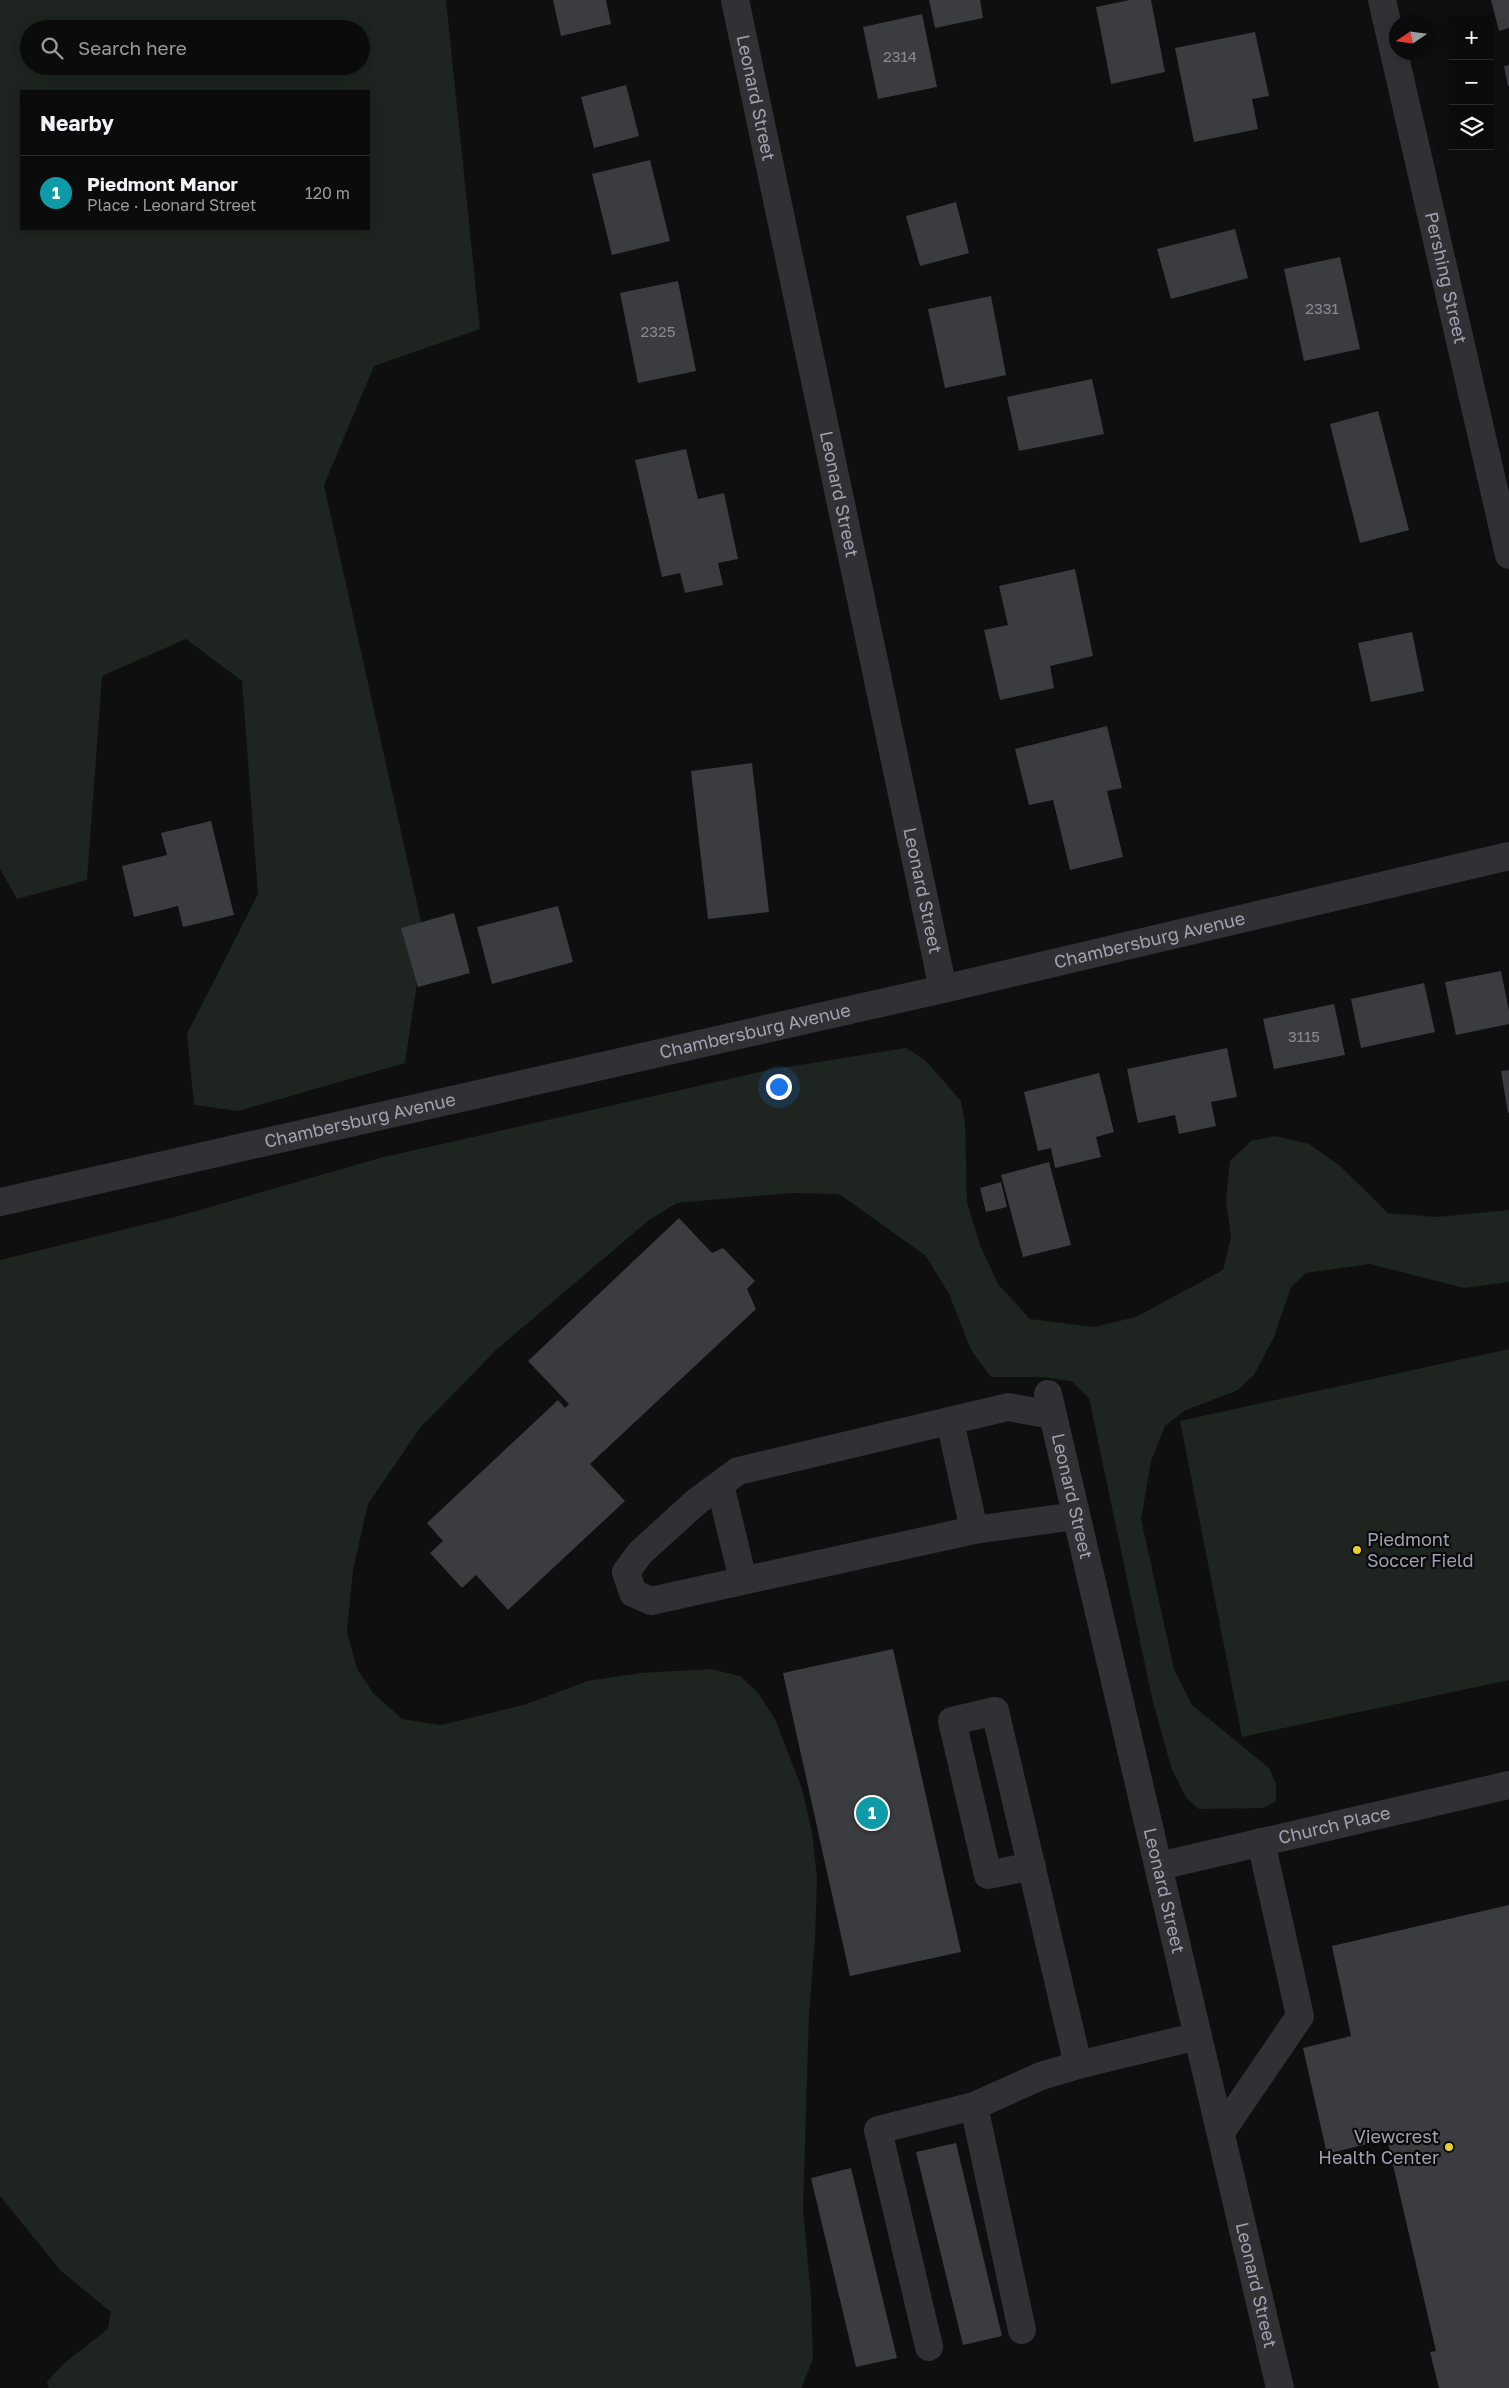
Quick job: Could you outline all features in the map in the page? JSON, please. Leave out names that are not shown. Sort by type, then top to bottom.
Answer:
[{"type":"street","name":"Leonard Street","points":[[735,0],[943,989]]},
{"type":"street","name":"Pershing Street","points":[[1382,0],[1509,555]]},
{"type":"street","name":"Chambersburg Avenue","points":[[0,1202],[943,989],[1509,856]]},
{"type":"street","name":"Leonard Street","points":[[950,1421],[1008,1407],[1050,1404],[1280,2388]]},
{"type":"street","points":[[974,1530],[950,1421],[738,1471],[696,1502],[640,1554],[626,1572],[632,1593],[651,1601],[974,1530],[1076,1516]]},
{"type":"street","points":[[720,1485],[742,1580]]},
{"type":"street","points":[[1032,1866],[988,1875],[952,1722],[995,1711],[1032,1866],[1078,2065]]},
{"type":"street","name":"Church Place","points":[[1159,1866],[1509,1785]]},
{"type":"street","points":[[1221,2132],[1300,2016],[1261,1842]]},
{"type":"street","points":[[929,2347],[878,2130],[974,2106],[1041,2076],[1078,2065],[1198,2036]]},
{"type":"street","points":[[974,2106],[1022,2330]]},
{"type":"shaded area","points":[[0,0],[446,0],[480,329],[374,366],[324,485],[424,935],[405,1063],[238,1111],[194,1105],[187,1034],[258,894],[242,681],[186,639],[102,676],[87,880],[17,899],[0,869]]},
{"type":"shaded area","points":[[906,1048],[925,1060],[961,1101],[965,1122],[967,1203],[980,1245],[998,1284],[1030,1319],[1094,1327],[1136,1317],[1223,1270],[1231,1237],[1226,1200],[1230,1161],[1251,1141],[1275,1136],[1309,1144],[1339,1165],[1388,1213],[1437,1217],[1509,1210],[1509,1282],[1464,1288],[1370,1264],[1306,1273],[1291,1287],[1274,1337],[1254,1375],[1238,1390],[1184,1411],[1165,1426],[1151,1461],[1141,1519],[1174,1669],[1192,1705],[1269,1768],[1276,1784],[1276,1802],[1263,1808],[1199,1809],[1187,1799],[1171,1767],[1152,1698],[1089,1398],[1071,1381],[1042,1377],[991,1377],[971,1350],[949,1294],[926,1256],[839,1194],[791,1193],[677,1203],[649,1220],[496,1350],[420,1428],[368,1504],[353,1570],[347,1632],[357,1669],[373,1693],[402,1719],[441,1725],[527,1704],[587,1681],[641,1673],[711,1669],[740,1676],[758,1693],[775,1719],[802,1789],[812,1832],[817,1878],[815,1939],[809,2014],[803,2209],[811,2297],[813,2360],[801,2388],[49,2388],[47,2382],[63,2364],[108,2329],[111,2312],[61,2271],[0,2196],[0,1260],[179,1216],[380,1158],[768,1070]]},
{"type":"shaded area","name":"Piedmont Soccer Field","points":[[1509,1349],[1509,1680],[1242,1737],[1180,1421]]},
{"type":"building","points":[[553,0],[606,0],[611,24],[561,36]]},
{"type":"building","points":[[929,0],[980,0],[983,18],[935,28]]},
{"type":"building","points":[[1130,0],[1151,0],[1165,72],[1111,84],[1096,7]]},
{"type":"building","points":[[1491,0],[1509,0],[1509,28],[1499,31]]},
{"type":"building","points":[[922,14],[937,87],[878,99],[863,27]]},
{"type":"building","points":[[1255,32],[1269,96],[1252,99],[1258,129],[1194,142],[1175,48]]},
{"type":"building","points":[[1509,65],[1509,86],[1508,86],[1504,66]]},
{"type":"building","points":[[626,85],[639,136],[594,148],[581,97]]},
{"type":"building","points":[[650,160],[670,241],[612,255],[592,174]]},
{"type":"building","points":[[956,202],[969,253],[920,266],[906,216]]},
{"type":"building","points":[[1235,229],[1248,278],[1171,299],[1157,249]]},
{"type":"building","points":[[1340,257],[1360,349],[1304,361],[1284,269]]},
{"type":"building","points":[[678,281],[696,371],[638,383],[620,293]]},
{"type":"building","points":[[991,296],[1006,375],[945,388],[928,309]]},
{"type":"building","points":[[1092,379],[1104,434],[1019,451],[1007,397]]},
{"type":"building","points":[[1378,411],[1409,530],[1360,543],[1330,424]]},
{"type":"building","points":[[686,449],[698,499],[724,493],[738,559],[718,563],[723,585],[685,593],[680,573],[662,577],[635,460]]},
{"type":"building","points":[[1075,569],[1093,656],[1050,666],[1054,688],[1000,700],[984,630],[1008,625],[999,586]]},
{"type":"building","points":[[1412,632],[1424,691],[1371,702],[1358,643]]},
{"type":"building","points":[[1107,726],[1122,788],[1107,791],[1123,857],[1070,870],[1053,800],[1029,805],[1015,749]]},
{"type":"building","points":[[752,763],[769,912],[708,919],[691,771]]},
{"type":"building","points":[[211,821],[234,915],[183,927],[178,906],[134,917],[122,866],[167,855],[161,833]]},
{"type":"building","points":[[558,906],[573,962],[492,984],[477,927]]},
{"type":"building","points":[[454,913],[470,973],[418,987],[401,928]]},
{"type":"building","points":[[1501,971],[1509,1011],[1509,1024],[1456,1035],[1445,982]]},
{"type":"building","points":[[1424,983],[1435,1032],[1361,1048],[1351,999]]},
{"type":"building","points":[[1334,1004],[1345,1055],[1274,1069],[1263,1019]]},
{"type":"building","points":[[1227,1048],[1237,1097],[1211,1102],[1216,1126],[1179,1134],[1175,1115],[1138,1123],[1127,1069]]},
{"type":"building","points":[[1509,1070],[1509,1113],[1508,1113],[1501,1071]]},
{"type":"building","points":[[1099,1073],[1114,1132],[1096,1137],[1101,1157],[1055,1168],[1051,1148],[1038,1151],[1024,1092]]},
{"type":"building","points":[[1049,1162],[1071,1245],[1023,1257],[1001,1175]]},
{"type":"building","points":[[1001,1182],[1007,1207],[986,1212],[980,1188]]},
{"type":"building","points":[[679,1218],[712,1253],[723,1248],[755,1281],[747,1289],[756,1309],[590,1464],[625,1501],[508,1610],[476,1575],[462,1588],[430,1553],[443,1541],[427,1523],[558,1400],[565,1408],[569,1404],[528,1361]]},
{"type":"building","points":[[893,1649],[961,1952],[850,1976],[783,1673]]},
{"type":"building","name":"Viewcrest Health Center","points":[[1509,1905],[1509,2388],[1439,2388],[1430,2352],[1436,2351],[1387,2139],[1327,2154],[1303,2048],[1351,2036],[1332,1946]]},
{"type":"building","points":[[956,2143],[1002,2336],[963,2345],[916,2152]]},
{"type":"building","points":[[851,2168],[897,2358],[856,2367],[811,2178]]},
{"type":"place","name":"Piedmont Soccer Field","points":[[1357,1550]]},
{"type":"place","name":"Piedmont Manor","points":[[872,1813]]},
{"type":"place","name":"Viewcrest Health Center","points":[[1449,2147]]}]
